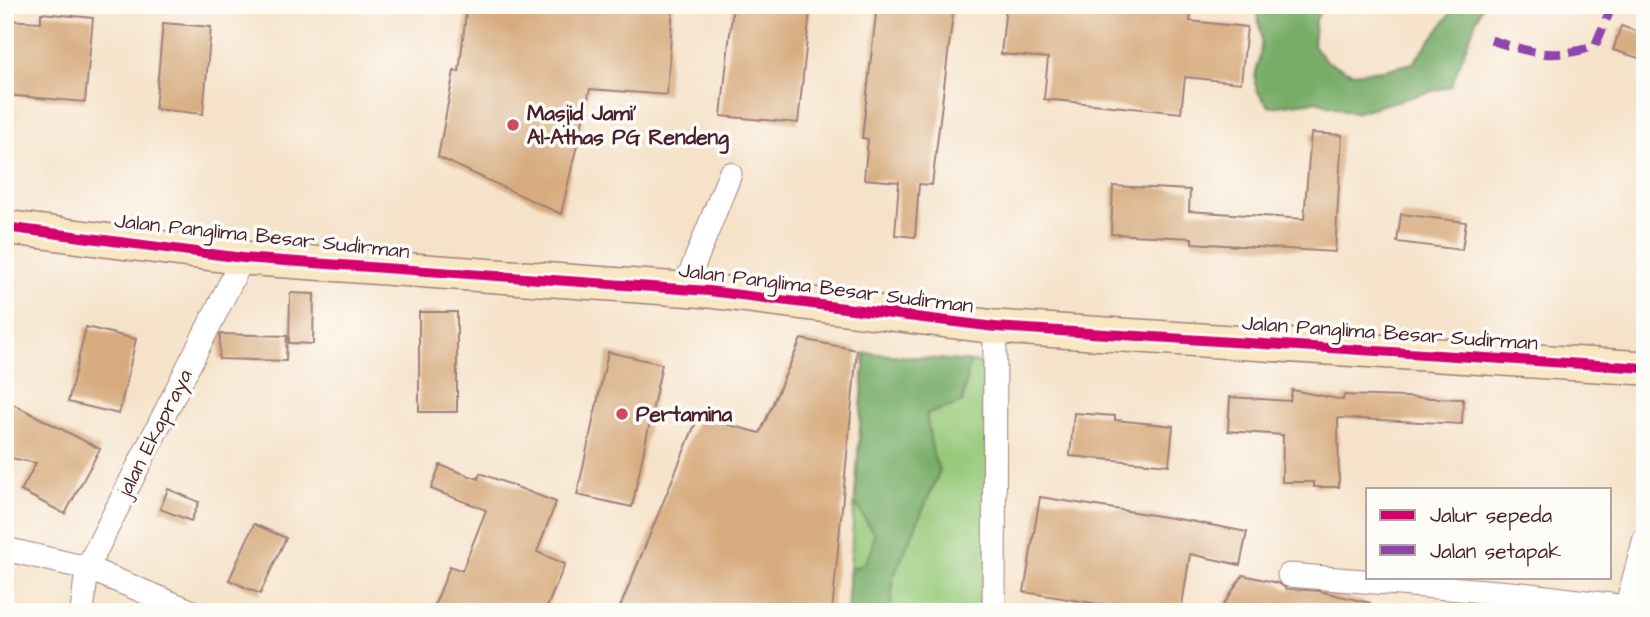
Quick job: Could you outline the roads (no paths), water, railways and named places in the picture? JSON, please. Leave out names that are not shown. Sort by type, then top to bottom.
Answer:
[{"type":"main road","name":"Jalan Panglima Besar Sudirman","points":[[5,227],[243,258],[684,289],[995,327],[1645,368]]},
{"type":"street","points":[[684,289],[730,174]]},
{"type":"street","name":"jalan Ekapraya","points":[[82,612],[87,568],[243,258]]},
{"type":"street","points":[[993,612],[995,327]]},
{"type":"street","points":[[1289,575],[1522,594],[1625,610],[1645,538]]},
{"type":"street","points":[[5,549],[87,568],[193,612]]},
{"type":"place","name":"Masjid Jami' Al-Athas PG Rendeng","points":[[513,125]]},
{"type":"place","name":"Pertamina","points":[[622,414]]}]
